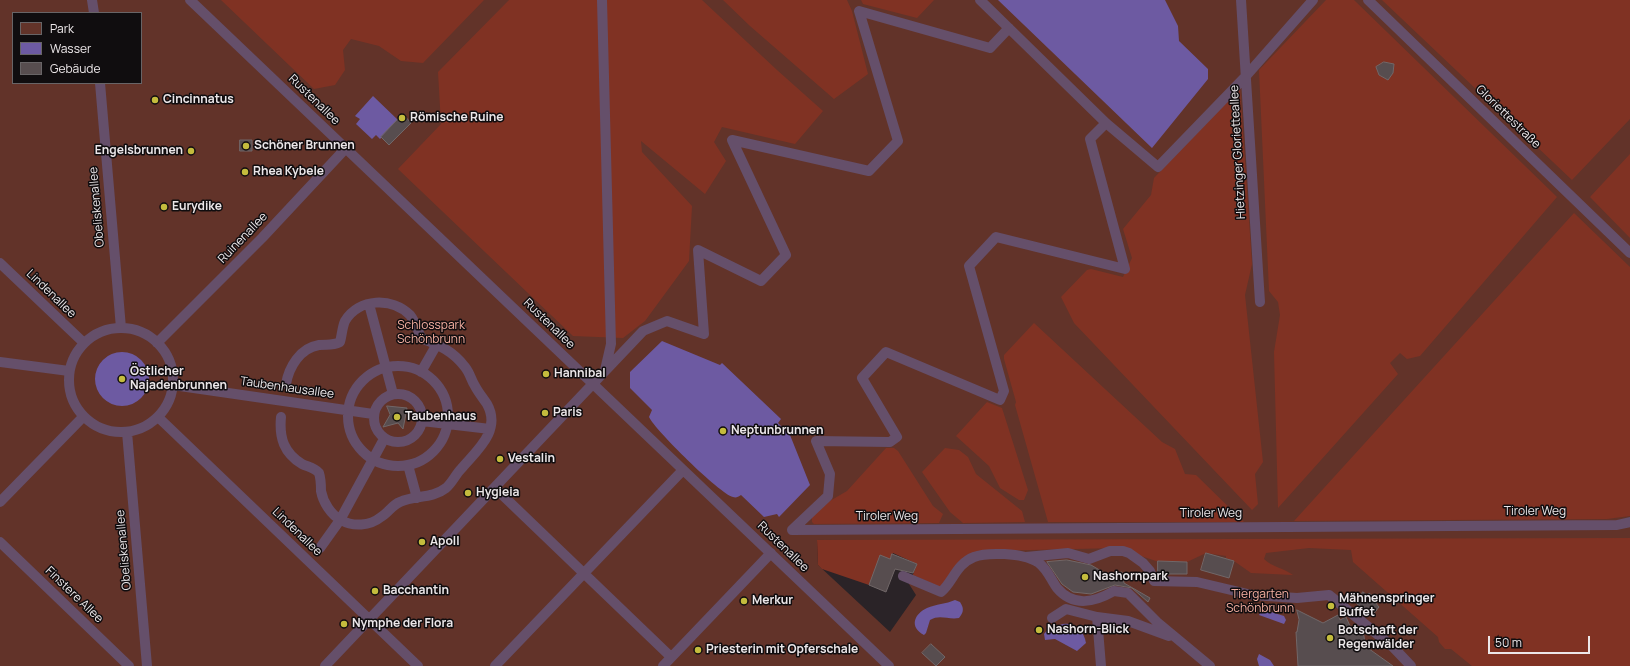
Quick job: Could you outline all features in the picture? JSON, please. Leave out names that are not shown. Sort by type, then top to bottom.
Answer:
[{"type":"street","points":[[92,0],[94,12]]},
{"type":"street","name":"Rustenallee","points":[[190,0],[889,666]]},
{"type":"street","points":[[602,0],[612,344],[604,372]]},
{"type":"street","points":[[980,0],[1106,123],[1158,167],[1246,76],[1313,0]]},
{"type":"street","name":"Hietzinger Glorietteallee","points":[[1241,0],[1260,302]]},
{"type":"street","name":"Gloriettestraße","points":[[1368,0],[1630,253]]},
{"type":"street","points":[[325,666],[643,331],[667,321],[704,334],[698,250],[761,281],[786,255],[732,140],[869,171],[898,141],[858,10],[990,48],[1009,28]]},
{"type":"street","name":"Obeliskenallee","points":[[100,84],[121,328]]},
{"type":"street","name":"Tiroler Weg","points":[[1106,123],[1090,139],[1125,269],[996,238],[969,266],[1004,391],[1000,400],[886,352],[862,378],[897,437],[890,442],[816,441],[830,474],[828,496],[792,530],[1609,525],[1630,522]]},
{"type":"street","name":"Ruinenallee","points":[[157,343],[262,238],[346,148]]},
{"type":"street","name":"Lindenallee","points":[[0,263],[84,343]]},
{"type":"street","points":[[281,418],[281,438],[285,448],[300,462],[312,467],[319,473],[323,499],[329,508],[340,520],[348,523],[367,524],[381,518],[393,505],[400,501],[429,496],[446,488],[461,469],[478,452],[487,439],[490,429],[491,415],[488,405],[475,386],[466,368],[449,350],[421,338],[411,316],[403,309],[384,302],[369,304],[358,308],[350,315],[342,328],[340,342],[334,345],[320,345],[301,354],[293,363],[286,384]]},
{"type":"street","points":[[369,304],[393,394]]},
{"type":"street","points":[[121,328],[136,331],[157,343],[167,356],[172,368],[173,385],[169,401],[158,417],[146,426],[127,432],[107,430],[97,427],[83,416],[76,407],[71,395],[69,371],[76,354],[84,343],[98,333],[121,328]]},
{"type":"street","points":[[421,372],[438,344]]},
{"type":"street","points":[[0,362],[69,371]]},
{"type":"street","points":[[404,367],[421,372],[429,378],[442,394],[446,403],[447,423],[442,440],[431,454],[420,461],[408,465],[390,466],[373,460],[360,449],[351,435],[348,410],[350,401],[358,385],[370,374],[386,368],[404,367]]},
{"type":"street","name":"Taubenhausallee","points":[[173,385],[373,414]]},
{"type":"street","points":[[393,394],[408,396],[414,400],[422,413],[422,421],[415,435],[400,443],[384,439],[376,431],[373,414],[380,401],[393,394]]},
{"type":"street","points":[[0,502],[83,416]]},
{"type":"street","name":"Lindenallee","points":[[158,417],[418,666]]},
{"type":"street","points":[[422,421],[490,429]]},
{"type":"street","name":"Obeliskenallee","points":[[127,432],[147,666]]},
{"type":"street","points":[[320,548],[340,520],[384,439]]},
{"type":"street","points":[[408,465],[417,498]]},
{"type":"street","points":[[495,666],[684,470]]},
{"type":"street","points":[[495,488],[671,657]]},
{"type":"street","name":"Finstere Allee","points":[[0,542],[130,666]]},
{"type":"street","points":[[903,576],[941,592],[961,566],[973,557],[988,553],[1026,557],[1068,553],[1089,559],[1110,551],[1123,551],[1143,563],[1150,571],[1154,581],[1197,582],[1212,584],[1234,592],[1258,596],[1297,598],[1329,595],[1362,620],[1411,666]]},
{"type":"street","points":[[663,666],[770,553]]},
{"type":"street","points":[[1026,557],[1039,563],[1047,571],[1057,588],[1073,600],[1090,602],[1103,598],[1114,591],[1128,593],[1175,638],[1210,666]]},
{"type":"street","points":[[1052,618],[1066,609],[1097,617],[1128,621],[1175,638]]},
{"type":"street","points":[[1097,617],[1101,666]]},
{"type":"green space","name":"Schlosspark Schönbrunn","points":[[0,0],[1630,0],[1630,666],[0,666]],"holes":[[[927,540],[909,584],[916,595],[890,632],[818,565],[817,541]]]},
{"type":"shaded area","points":[[221,0],[484,0],[423,63],[401,61],[379,46],[351,39],[343,50],[345,70],[335,85],[314,89]]},
{"type":"shaded area","points":[[509,0],[702,0],[823,111],[795,144],[722,127],[714,142],[726,161],[705,194],[641,141],[642,152],[692,206],[689,261],[645,321],[623,338],[573,336],[398,169],[441,124],[438,72]]},
{"type":"shaded area","points":[[723,0],[847,0],[852,11],[868,74],[834,99],[750,26]]},
{"type":"shaded area","points":[[861,0],[934,0],[917,18],[863,4]]},
{"type":"shaded area","points":[[1326,0],[1354,0],[1557,197],[1420,356],[1407,359],[1400,353],[1390,363],[1398,374],[1278,508],[1274,352],[1280,315],[1278,302],[1269,291],[1259,70]]},
{"type":"shaded area","points":[[1382,0],[1630,0],[1630,119],[1572,180]]},
{"type":"shaded area","points":[[1240,88],[1252,264],[1245,295],[1263,462],[1255,474],[1258,504],[1252,510],[1074,323],[1061,297],[1087,270],[1091,269],[1123,277],[1132,258],[1123,229],[1151,195],[1154,178]]},
{"type":"shaded area","points":[[1630,154],[1630,238],[1590,197]]},
{"type":"shaded area","points":[[1574,213],[1630,267],[1630,516],[1607,519],[1294,521]]},
{"type":"shaded area","points":[[1034,323],[1162,442],[1175,449],[1185,474],[1196,475],[1244,522],[1048,522],[1015,405],[1016,402],[1004,359],[1004,355]]},
{"type":"shaded area","points":[[987,402],[1002,408],[1028,490],[1024,500],[1019,500],[1000,488],[989,466],[956,436]]},
{"type":"shaded area","points":[[886,448],[894,448],[898,451],[933,506],[943,514],[939,523],[814,524],[812,522],[812,516],[823,505],[847,491]]},
{"type":"shaded area","points":[[945,448],[959,450],[968,457],[976,474],[1022,511],[1025,522],[963,523],[950,512],[922,472]]},
{"type":"shaded area","points":[[1630,538],[1630,666],[1472,666],[1451,649],[1445,649],[1439,642],[1438,637],[1353,562],[1351,550],[1309,548],[1266,553],[1264,559],[1267,562],[1293,575],[1251,573],[1234,561],[1226,558],[1226,556],[1206,553],[1187,562],[1156,561],[1117,548],[988,551],[940,587],[913,575],[917,564],[893,553],[890,559],[874,578],[872,578],[869,585],[822,569],[818,565],[817,540]]},
{"type":"water","points":[[998,0],[1165,0],[1178,26],[1179,41],[1208,69],[1208,79],[1152,148]]},
{"type":"water","points":[[373,96],[398,120],[380,139],[376,135],[372,139],[356,124],[360,119],[355,116]]},
{"type":"water","name":"Neptunbrunnen","points":[[662,341],[720,365],[722,363],[781,419],[778,423],[790,435],[810,485],[779,517],[777,514],[764,517],[741,495],[733,497],[715,485],[663,435],[649,417],[652,410],[630,388],[630,372]]},
{"type":"water","name":"Östlicher Najadenbrunnen","points":[[117,352],[127,352],[137,356],[145,364],[149,374],[149,384],[145,394],[137,402],[127,406],[117,406],[107,402],[99,394],[95,384],[95,374],[99,364],[107,356]]},
{"type":"water","points":[[955,600],[960,602],[963,608],[963,612],[959,618],[934,618],[930,620],[924,635],[919,632],[916,628],[915,621],[919,614],[927,608]]},
{"type":"water","points":[[1262,609],[1284,616],[1286,620],[1284,624],[1259,615]]},
{"type":"water","points":[[1063,624],[1072,624],[1081,631],[1086,643],[1077,651],[1055,639],[1045,640],[1044,634],[1049,628]]},
{"type":"water","points":[[1259,654],[1270,660],[1274,666],[1259,666],[1257,659]]},
{"type":"building","points":[[1384,62],[1394,64],[1393,73],[1388,80],[1379,75],[1376,67]]},
{"type":"building","points":[[403,114],[411,123],[389,145],[381,137]]},
{"type":"building","name":"Schöner Brunnen","points":[[240,140],[252,140],[252,151],[240,151]]},
{"type":"building","name":"Taubenhaus","points":[[387,406],[407,408],[403,429],[398,423],[383,427],[390,415]]},
{"type":"building","points":[[1206,553],[1234,561],[1229,578],[1201,570]]},
{"type":"building","points":[[892,554],[917,564],[913,573],[895,569],[886,592],[869,585],[880,555],[890,559]]},
{"type":"building","points":[[1067,560],[1091,565],[1108,575],[1122,572],[1124,583],[1150,598],[1148,602],[1132,588],[1115,585],[1091,594],[1073,592],[1062,584],[1047,562]]},
{"type":"building","points":[[1158,561],[1187,562],[1187,574],[1158,574]]},
{"type":"building","points":[[1363,592],[1367,595],[1369,593],[1376,599],[1375,602],[1379,607],[1372,616],[1356,603]]},
{"type":"building","name":"Botschaft der Regenwälder","points":[[1297,610],[1323,623],[1338,615],[1340,620],[1346,617],[1350,626],[1361,629],[1364,636],[1365,646],[1393,666],[1298,666],[1296,632],[1299,620]]},
{"type":"building","points":[[931,644],[945,657],[936,666],[922,653]]},
{"type":"place","name":"Cincinnatus","points":[[155,100]]},
{"type":"place","name":"Römische Ruine","points":[[402,118]]},
{"type":"place","name":"Schöner Brunnen","points":[[246,146]]},
{"type":"place","name":"Engelsbrunnen","points":[[191,151]]},
{"type":"place","name":"Rhea Kybele","points":[[245,172]]},
{"type":"place","name":"Eurydike","points":[[164,207]]},
{"type":"place","name":"Hannibal","points":[[546,374]]},
{"type":"place","name":"Östlicher Najadenbrunnen","points":[[122,379]]},
{"type":"place","name":"Paris","points":[[545,413]]},
{"type":"place","name":"Taubenhaus","points":[[397,417]]},
{"type":"place","name":"Neptunbrunnen","points":[[723,431]]},
{"type":"place","name":"Vestalin","points":[[500,459]]},
{"type":"place","name":"Hygieia","points":[[468,493]]},
{"type":"place","name":"Apoll","points":[[422,542]]},
{"type":"place","name":"Nashornpark","points":[[1085,577]]},
{"type":"place","name":"Bacchantin","points":[[375,591]]},
{"type":"place","name":"Merkur","points":[[744,601]]},
{"type":"place","name":"Mähnenspringer Buffet","points":[[1331,606]]},
{"type":"place","name":"Nymphe der Flora","points":[[344,624]]},
{"type":"place","name":"Nashorn-Blick","points":[[1039,630]]},
{"type":"place","name":"Botschaft der Regenwälder","points":[[1330,638]]},
{"type":"place","name":"Priesterin mit Opferschale","points":[[698,650]]},
{"type":"park label","name":"Tiergarten Schönbrunn","points":[[1260,602]]}]
